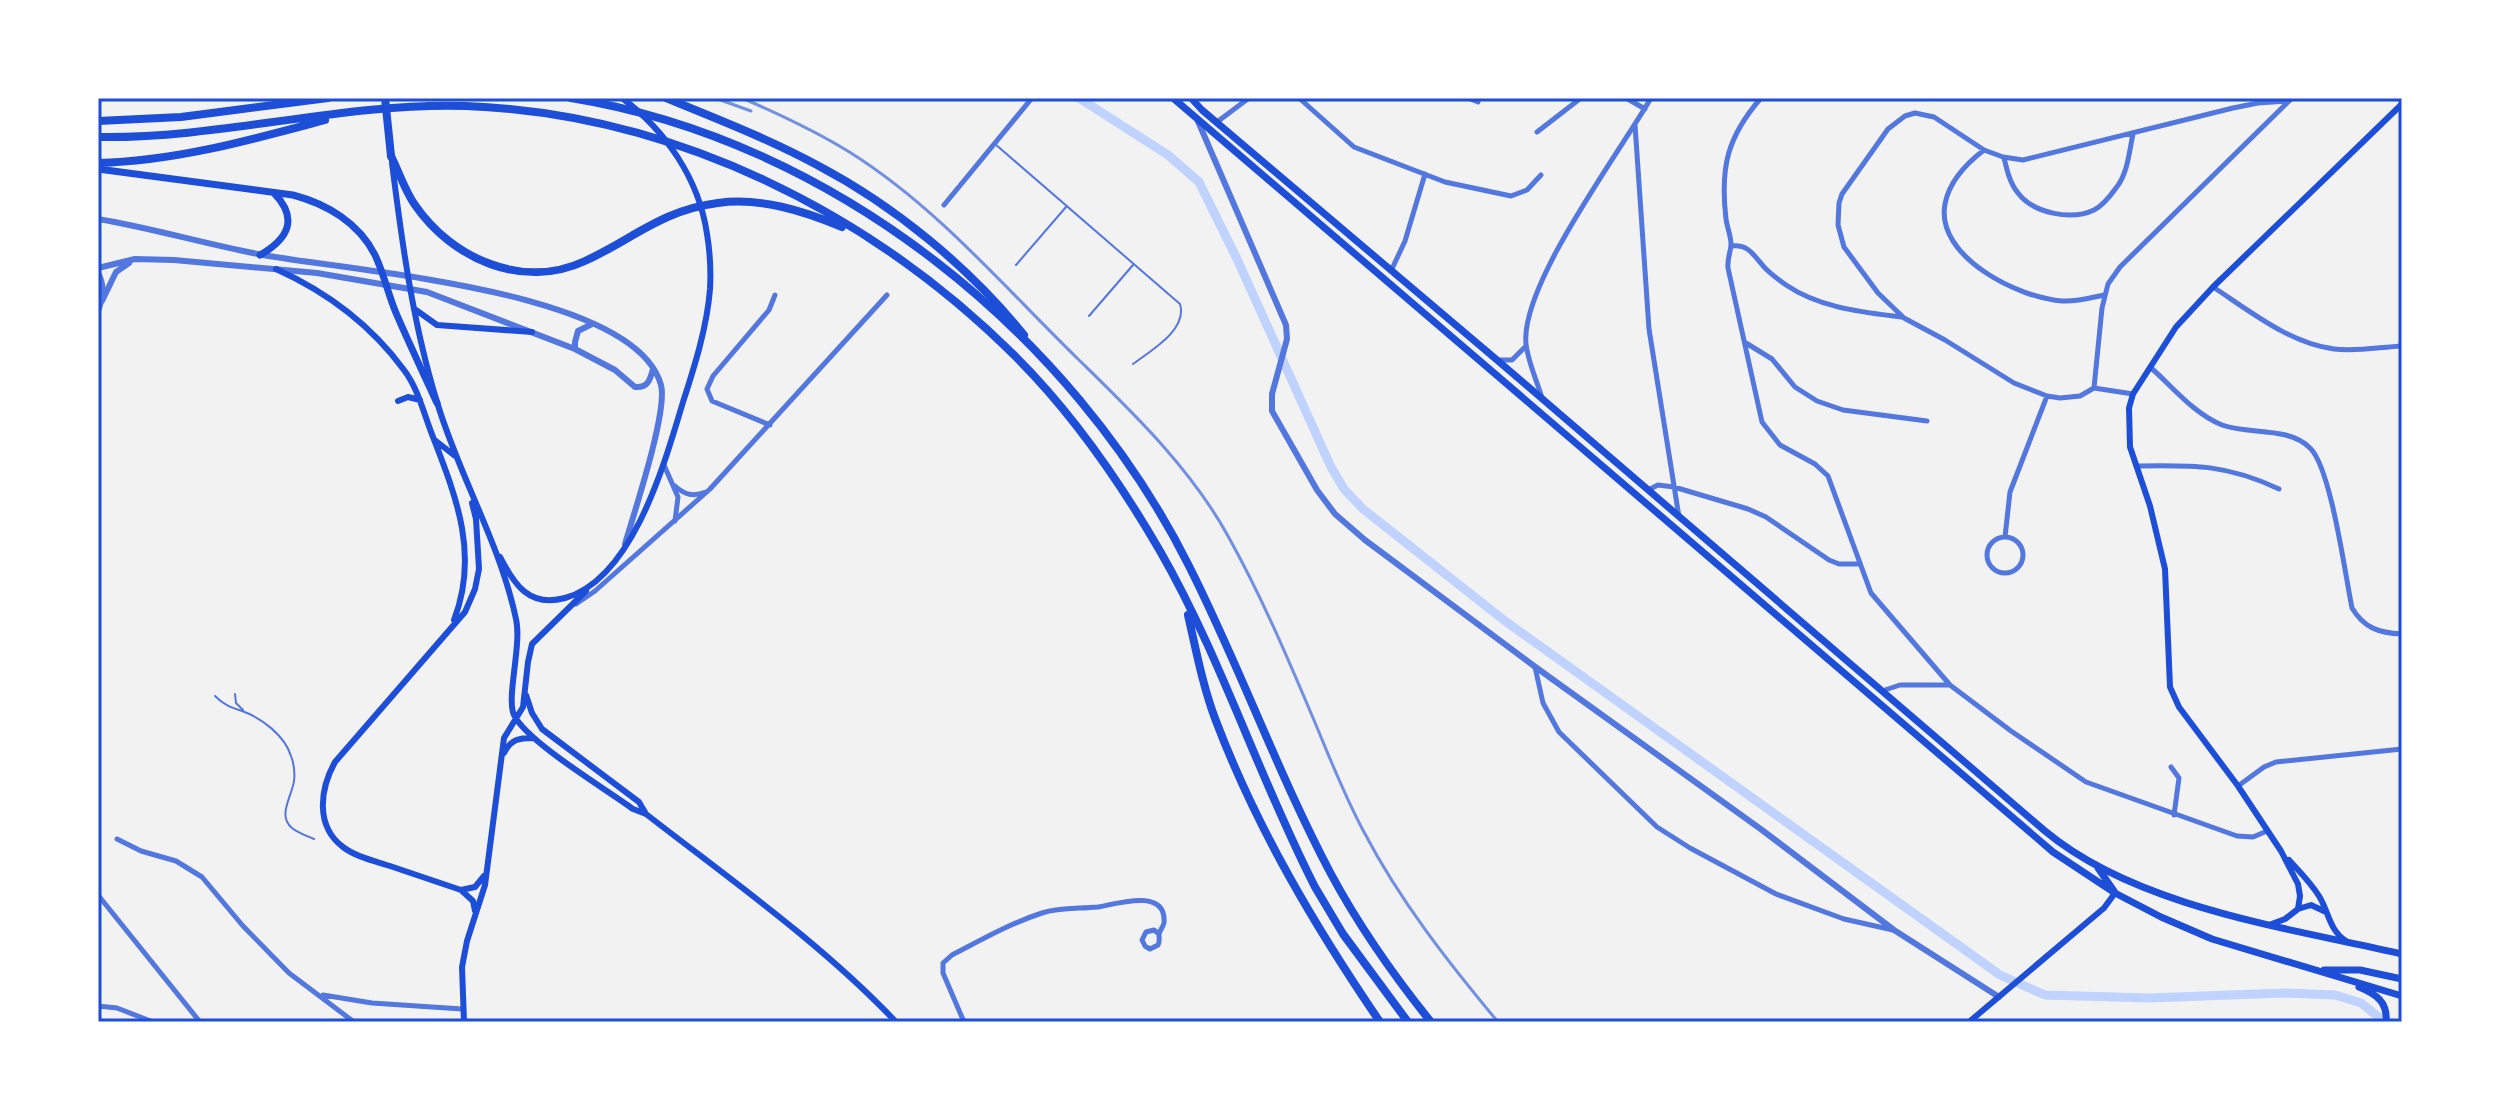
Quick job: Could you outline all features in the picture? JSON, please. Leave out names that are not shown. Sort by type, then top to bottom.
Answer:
[{"type":"highway","points":[[98,121],[181,117],[328,98]]},
{"type":"highway","points":[[385,98],[391,154],[413,203],[437,232],[470,256],[504,268],[540,271],[569,267],[670,215],[719,202],[764,203],[790,209],[864,236]]},
{"type":"highway","points":[[571,98],[683,127],[755,154],[819,186],[929,257],[986,303],[1077,396],[1119,450],[1159,511],[1196,580],[1332,875],[1379,953],[1431,1022]]},
{"type":"highway","points":[[666,98],[790,151],[874,199],[969,275],[1045,362]]},
{"type":"highway","points":[[98,137],[182,133],[400,108],[462,106],[582,119],[644,134],[747,171],[807,201],[916,270],[952,299],[1032,374],[1069,417],[1124,491],[1184,598],[1315,887],[1350,944],[1408,1022]]},
{"type":"highway","points":[[98,166],[195,153],[349,114]]},
{"type":"highway","points":[[1184,598],[1216,721],[1255,811],[1300,897],[1380,1022]]},
{"type":"highway","points":[[1364,998],[1389,1022]]},
{"type":"main road","points":[[464,1022],[462,967],[475,911],[485,885],[504,738],[523,707],[532,644],[592,585],[625,544],[651,501],[688,387],[706,319],[710,288],[709,248],[696,192],[673,150],[644,115],[622,98]]},
{"type":"main road","points":[[1173,98],[2053,852],[2115,893],[2212,939],[2402,996]]},
{"type":"main road","points":[[1191,98],[2072,852],[2186,901],[2269,925],[2402,952]]},
{"type":"main road","points":[[2347,942],[2334,931],[2314,889],[2281,851],[2238,786],[2185,717],[2170,687],[2165,569],[2154,520],[2130,447],[2129,426],[2133,394],[2176,327],[2213,287],[2402,104]]},
{"type":"main road","points":[[391,154],[413,305],[437,403]]},
{"type":"main road","points":[[98,166],[311,200],[326,206],[350,224],[375,256],[469,487],[513,581],[524,592],[537,598],[559,600],[592,585]]},
{"type":"main road","points":[[260,255],[279,242],[288,224],[286,209],[274,193]]},
{"type":"main road","points":[[276,269],[319,290],[353,315],[404,369],[420,400],[456,501],[464,546],[464,590],[451,629]]},
{"type":"main road","points":[[413,305],[437,325],[532,332]]},
{"type":"main road","points":[[398,401],[408,397],[420,400]]},
{"type":"main road","points":[[433,438],[457,457]]},
{"type":"main road","points":[[469,487],[476,519],[479,569],[471,599],[451,629],[335,762],[322,794],[323,813],[330,832],[343,847],[360,856],[461,890],[473,901],[475,911]]},
{"type":"main road","points":[[492,539],[517,622],[512,703],[516,718],[533,738],[633,809],[646,814],[784,920],[896,1022]]},
{"type":"main road","points":[[526,692],[532,713],[542,729],[639,802],[646,814]]},
{"type":"main road","points":[[501,760],[513,741],[533,738]]},
{"type":"main road","points":[[2281,851],[2298,884],[2298,909]]},
{"type":"main road","points":[[2094,864],[2115,893]]},
{"type":"main road","points":[[461,890],[475,887],[485,875]]},
{"type":"main road","points":[[1969,1022],[2104,908],[2115,893]]},
{"type":"main road","points":[[2269,925],[2311,905],[2326,912]]},
{"type":"main road","points":[[2314,970],[2360,970],[2402,979]]},
{"type":"main road","points":[[2339,978],[2380,998],[2386,1010],[2386,1022]]},
{"type":"street","points":[[944,205],[1032,98]]},
{"type":"street","points":[[1217,122],[1249,98]]},
{"type":"street","points":[[1299,98],[1354,147],[1445,182],[1511,196],[1527,190],[1541,175]]},
{"type":"street","points":[[1468,98],[1478,102]]},
{"type":"street","points":[[1537,132],[1581,98]]},
{"type":"street","points":[[1626,98],[1645,109]]},
{"type":"street","points":[[1542,398],[1526,345],[1529,319],[1539,287],[1572,226],[1651,98]]},
{"type":"street","points":[[1761,98],[1737,128],[1727,157],[1725,207],[1732,246],[1727,259],[1728,268],[1762,422],[1776,441],[1815,464],[1828,476],[1871,593],[1950,685],[2086,782],[2237,836],[2253,837],[2267,831]]},
{"type":"street","points":[[2133,394],[2094,388],[2080,396],[2047,396],[2014,383],[1904,318],[1878,293],[1844,247],[1838,225],[1842,194],[1888,129],[1905,116],[1915,113],[1934,117],[1984,150],[2014,160],[2033,158],[2233,108],[2290,99]]},
{"type":"street","points":[[2094,388],[2104,295],[2112,278],[2136,250],[2290,99]]},
{"type":"street","points":[[1197,119],[1286,325],[1286,345],[1271,401],[1274,417],[1317,490],[1335,514],[1534,666],[1762,830],[1894,930],[1999,997]]},
{"type":"street","points":[[1635,125],[1646,304],[1679,518]]},
{"type":"street","points":[[2003,157],[2013,186],[2027,202],[2051,212],[2077,213],[2093,210],[2117,187],[2128,162],[2133,134]]},
{"type":"street","points":[[1984,150],[1956,178],[1945,202],[1946,222],[1958,245],[1993,278],[2019,291],[2064,301],[2104,295]]},
{"type":"street","points":[[1391,271],[1405,241],[1425,174]]},
{"type":"street","points":[[98,219],[260,255],[480,288],[544,305],[626,341],[653,369],[660,382],[662,406],[625,544]]},
{"type":"street","points":[[1732,246],[1749,249],[1765,268],[1787,286],[1825,304],[1904,318]]},
{"type":"street","points":[[102,301],[103,285],[98,270],[135,259],[317,273],[427,292],[575,349],[615,370],[635,387],[644,387],[648,383],[653,369]]},
{"type":"street","points":[[98,313],[116,272],[135,259]]},
{"type":"street","points":[[2213,287],[2276,327],[2313,344],[2350,350],[2402,346]]},
{"type":"street","points":[[770,425],[712,401],[707,389],[713,376],[767,312],[775,295]]},
{"type":"street","points":[[568,608],[595,591],[710,489],[887,295]]},
{"type":"street","points":[[575,349],[578,331],[592,324]]},
{"type":"street","points":[[1745,343],[1772,359],[1795,387],[1817,401],[1843,410],[1927,421]]},
{"type":"street","points":[[1497,360],[1512,360],[1526,345]]},
{"type":"street","points":[[2149,366],[2213,421],[2237,429],[2292,437],[2311,448],[2324,472],[2352,608],[2372,629],[2402,634]]},
{"type":"street","points":[[2005,537],[2010,492],[2047,396]]},
{"type":"street","points":[[664,465],[678,497],[674,522]]},
{"type":"street","points":[[2136,466],[2201,465],[2222,468],[2279,489]]},
{"type":"street","points":[[1647,490],[1658,485],[1674,487],[1760,514],[1829,560],[1839,564],[1859,564]]},
{"type":"street","points":[[675,486],[694,496],[710,489]]},
{"type":"street","points":[[2005,537],[2016,541],[2023,551],[2023,557],[2019,568],[2003,574],[1989,563],[1987,551],[1994,541],[2005,537]]},
{"type":"street","points":[[1534,666],[1548,717],[1559,732],[1657,827],[1690,848],[1789,899],[1844,919],[1894,930]]},
{"type":"street","points":[[1882,691],[1900,685],[1950,685]]},
{"type":"street","points":[[2238,786],[2276,762],[2402,749]]},
{"type":"street","points":[[2171,767],[2179,778],[2174,815]]},
{"type":"street","points":[[117,839],[141,851],[176,861],[202,877],[243,926],[289,973],[354,1022]]},
{"type":"street","points":[[98,895],[200,1022]]},
{"type":"street","points":[[964,1022],[943,973],[943,963],[952,955],[1018,923],[1055,909],[1090,908],[1135,899],[1151,902],[1161,910],[1164,921],[1159,934]]},
{"type":"street","points":[[318,994],[372,1003],[462,1009]]},
{"type":"street","points":[[98,1006],[117,1008],[153,1022]]},
{"type":"lane","points":[[995,144],[1180,304],[1182,313],[1178,323],[1165,340],[1133,364]]},
{"type":"lane","points":[[1016,265],[1067,206]]},
{"type":"lane","points":[[1089,316],[1134,264]]},
{"type":"lane","points":[[235,694],[236,703],[274,731],[288,749],[295,777],[285,813],[286,820],[293,830],[314,839]]},
{"type":"lane","points":[[215,696],[229,708],[244,711]]},
{"type":"waterway","points":[[1079,98],[1168,155],[1199,182],[1331,467],[1344,489],[1363,509],[1505,621],[2000,975],[2045,995],[2149,998],[2284,993],[2335,995],[2361,1003],[2385,1022]]},
{"type":"railway","points":[[715,98],[751,111]]},
{"type":"railway","points":[[742,98],[838,145],[913,198],[997,277],[1140,421],[1178,464],[1213,511],[1252,582],[1344,792],[1378,858],[1426,930],[1498,1022]]}]
